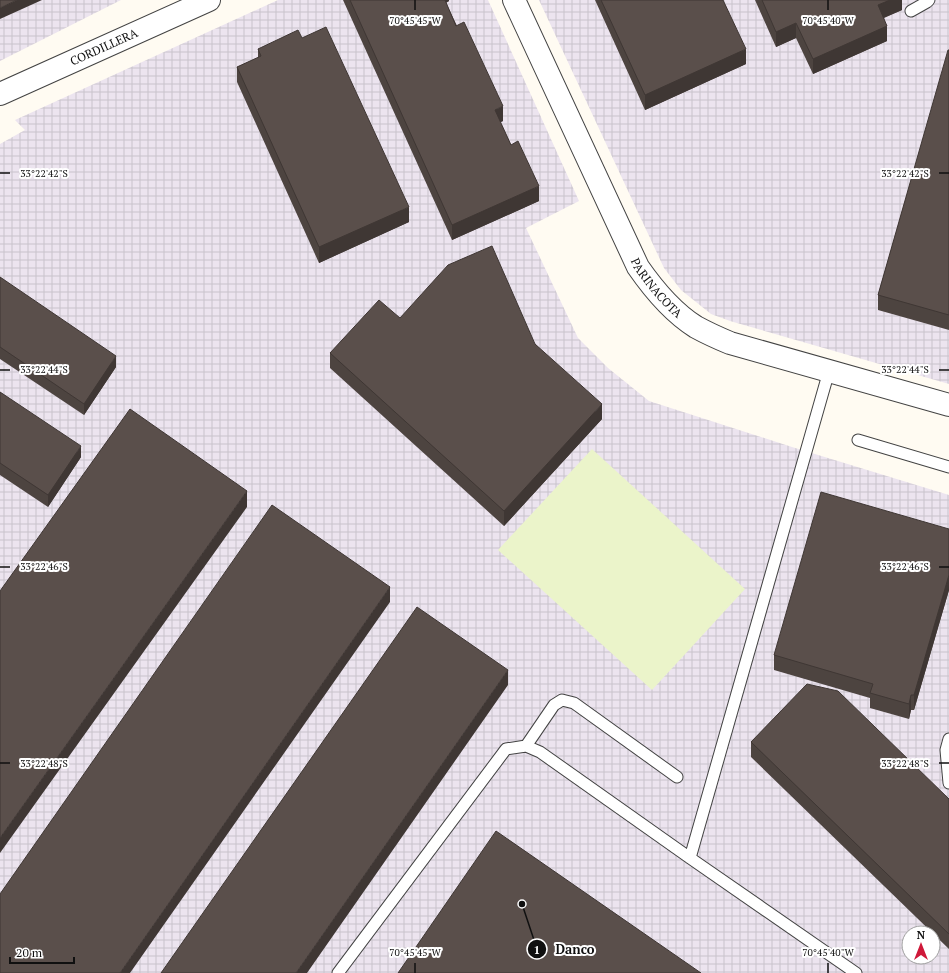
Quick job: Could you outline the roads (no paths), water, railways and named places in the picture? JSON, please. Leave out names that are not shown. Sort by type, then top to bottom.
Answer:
[{"type":"street","name":"CORDILLERA","points":[[0,94],[209,0]]},
{"type":"street","name":"PARINACOTA","points":[[514,0],[638,267],[651,286],[667,303],[696,327],[712,336],[730,343],[949,405]]},
{"type":"lane","points":[[911,10],[929,0]]},
{"type":"lane","points":[[690,858],[829,371]]},
{"type":"lane","points":[[858,440],[949,467]]},
{"type":"lane","points":[[526,746],[554,705],[562,700],[574,703],[677,777]]},
{"type":"lane","points":[[949,739],[946,750],[949,783]]},
{"type":"lane","points":[[338,973],[506,749],[526,746],[540,752],[856,973]]},
{"type":"place","name":"Danco","points":[[522,904]]}]
